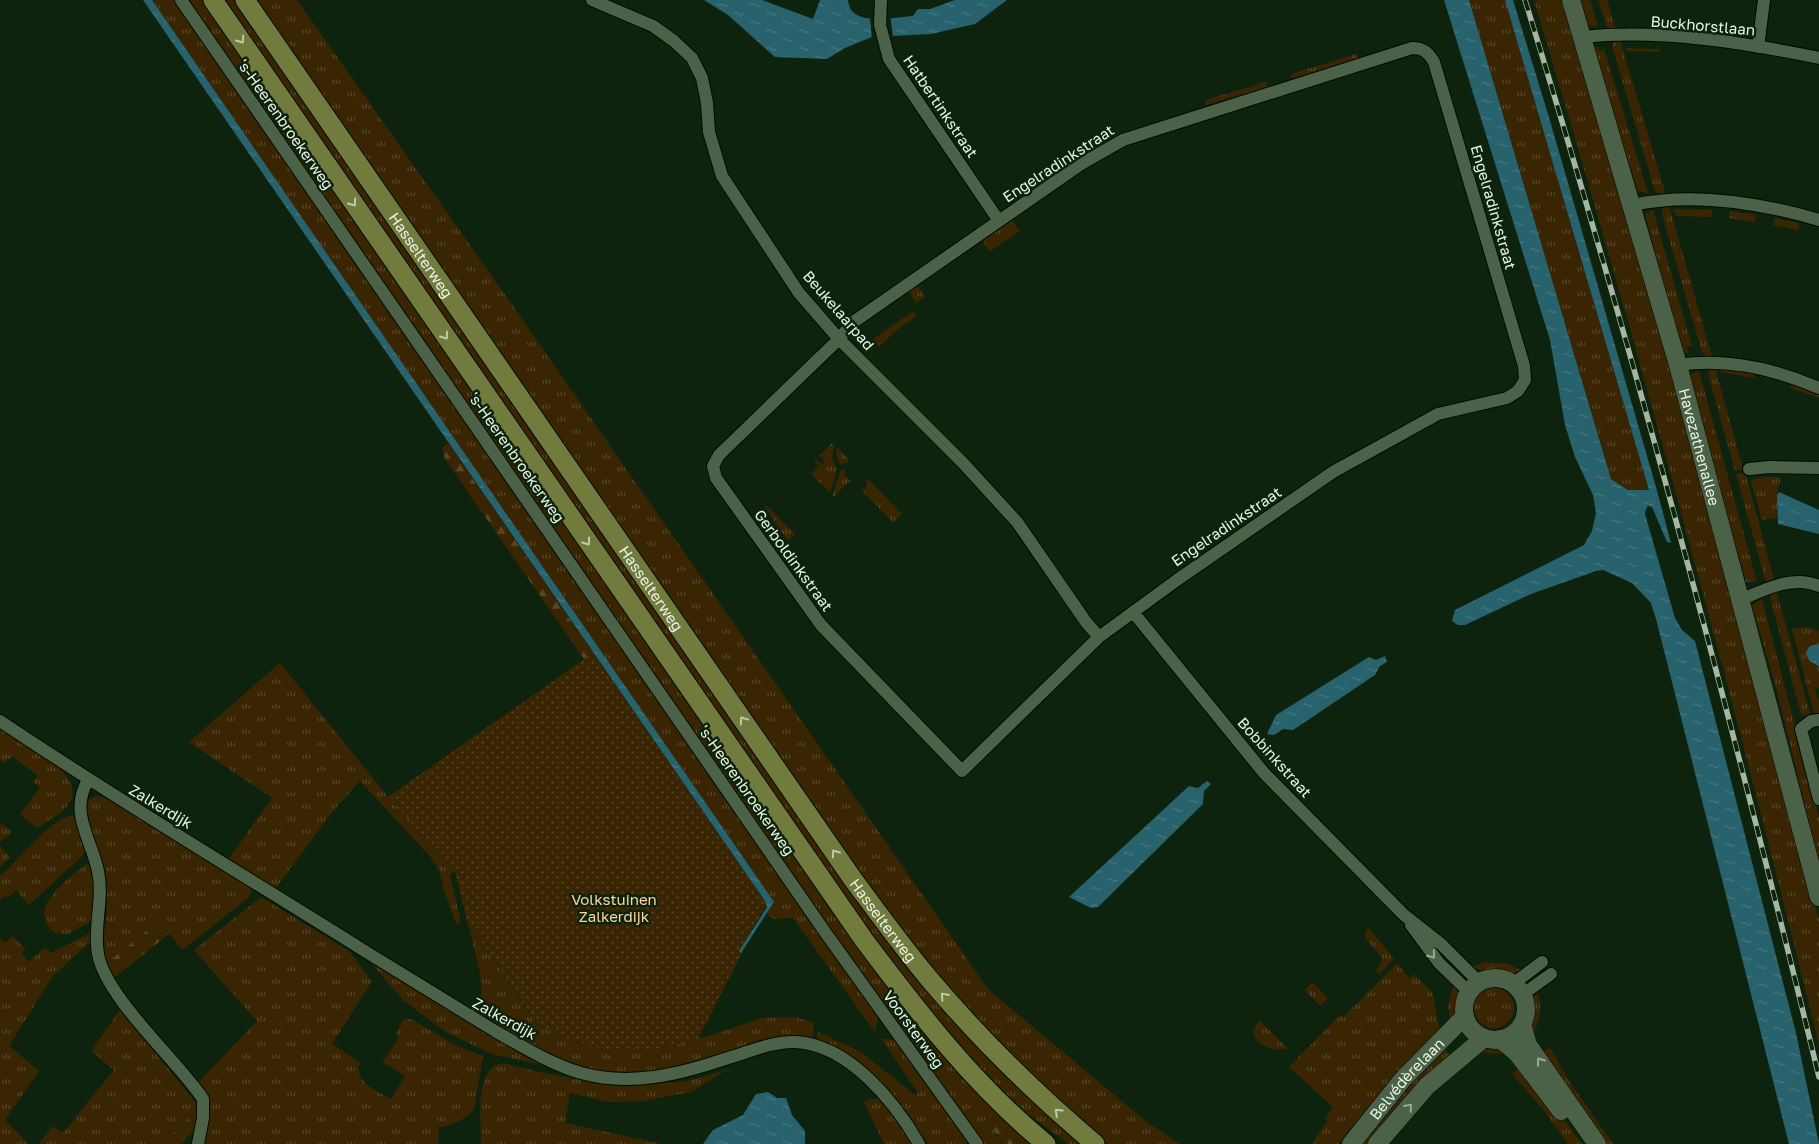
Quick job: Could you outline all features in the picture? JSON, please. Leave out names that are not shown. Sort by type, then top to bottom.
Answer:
[{"type":"main road","name":"Hasselterweg","points":[[213,0],[864,940],[898,986],[969,1068],[1046,1144]]},
{"type":"main road","name":"Hasselterweg","points":[[245,0],[895,936],[971,1027],[1057,1111],[1095,1144]]},
{"type":"main road","name":"Havezathenallee","points":[[1571,0],[1678,365],[1742,599],[1819,897]]},
{"type":"main road","points":[[1585,1144],[1523,1061],[1492,1038],[1472,1029],[1465,1016],[1464,1006],[1474,987],[1499,978],[1518,990],[1525,1005],[1522,1024],[1528,1045],[1598,1144]]},
{"type":"main road","name":"Belvédèrelaan","points":[[1351,1144],[1398,1085],[1465,1016]]},
{"type":"main road","points":[[1492,1038],[1509,1036],[1522,1024]]},
{"type":"main road","name":"Belvédèrelaan","points":[[1377,1144],[1427,1086],[1492,1038]]},
{"type":"street","name":"'s-Heerenbroekerweg","points":[[181,0],[825,932]]},
{"type":"street","name":"Beukelaarpad","points":[[592,0],[653,26],[674,41],[692,58],[702,78],[708,103],[709,132],[722,176],[800,293],[840,339],[963,463],[1017,522],[1086,622],[1099,637]]},
{"type":"street","points":[[1758,47],[1764,0]]},
{"type":"street","name":"Hatbertinkstraat","points":[[880,4],[882,39],[889,59],[999,221]]},
{"type":"street","name":"Buckhorstlaan","points":[[1582,37],[1605,35],[1650,36],[1758,47],[1819,58]]},
{"type":"street","name":"Engelradinkstraat","points":[[999,221],[1082,164],[1132,136],[1412,48],[1421,48],[1429,54],[1434,62],[1524,366],[1525,380],[1518,391],[1507,398],[1438,414],[1333,472],[1133,612]]},
{"type":"street","points":[[1632,205],[1655,200],[1712,201],[1772,208],[1819,220]]},
{"type":"street","name":"Gerboldinkstraat","points":[[999,221],[852,323],[840,339],[722,451],[713,466],[716,478],[821,626],[962,771],[1099,637],[1133,612]]},
{"type":"street","points":[[1678,365],[1716,362],[1752,367],[1819,388]]},
{"type":"street","points":[[1749,469],[1770,467],[1819,468]]},
{"type":"street","points":[[1742,599],[1792,582],[1801,581],[1819,586]]},
{"type":"street","name":"Bobbinkstraat","points":[[1133,612],[1264,773],[1404,915],[1441,944],[1474,987]]},
{"type":"street","points":[[1819,720],[1811,721],[1801,729],[1819,799]]},
{"type":"street","name":"Zalkerdijk","points":[[0,721],[88,780],[472,1018],[550,1061],[583,1074],[635,1079],[667,1076],[692,1070],[772,1045],[793,1042],[812,1044],[836,1055],[870,1080],[904,1119],[919,1144]]},
{"type":"street","points":[[88,780],[81,794],[78,807],[99,876],[100,907],[96,938],[101,964],[110,985],[200,1094],[204,1109],[198,1144]]},
{"type":"street","name":"Voorsterweg","points":[[825,932],[976,1144]]},
{"type":"street","points":[[1518,990],[1542,962]]},
{"type":"street","points":[[1518,990],[1551,974]]},
{"type":"green space","points":[[152,0],[174,0],[878,1016],[875,1032],[793,918],[773,919],[767,914],[774,902]]},
{"type":"green space","points":[[188,0],[204,0],[785,840],[1035,1144],[1020,1144],[1009,1135],[994,1133],[1004,1144],[984,1144],[860,972]]},
{"type":"green space","points":[[223,0],[236,0],[840,874],[1083,1144],[1069,1144],[1012,1102],[954,1039],[882,952]]},
{"type":"green space","points":[[255,0],[297,0],[508,299],[988,989],[1144,1120],[1180,1144],[1108,1144],[1029,1074],[963,1006],[883,908]]},
{"type":"green space","points":[[1469,0],[1505,0],[1649,490],[1628,490],[1611,479]]},
{"type":"green space","points":[[1534,0],[1563,0],[1639,254],[1772,737],[1819,920],[1819,1045],[1753,782],[1683,521],[1573,130]]},
{"type":"green space","points":[[1578,0],[1590,0],[1598,26],[1586,25]]},
{"type":"green space","points":[[1598,0],[1607,0],[1616,30],[1607,27]]},
{"type":"green space","points":[[1620,40],[1666,195],[1660,195],[1655,191],[1612,46],[1614,42]]},
{"type":"green space","points":[[1598,46],[1599,51],[1604,49],[1648,193],[1638,191],[1593,49]]},
{"type":"green space","points":[[1626,48],[1660,49],[1660,52],[1627,51]]},
{"type":"green space","points":[[1356,54],[1358,59],[1293,79],[1291,74]]},
{"type":"green space","points":[[1266,82],[1267,87],[1206,105],[1205,100]]},
{"type":"green space","points":[[1669,205],[1712,357],[1706,356],[1702,352],[1662,214],[1663,208]]},
{"type":"green space","points":[[1674,209],[1712,210],[1712,217],[1676,216]]},
{"type":"green space","points":[[1653,210],[1692,346],[1687,347],[1688,353],[1682,352],[1645,214]]},
{"type":"green space","points":[[1730,211],[1756,215],[1755,222],[1729,218]]},
{"type":"green space","points":[[1774,218],[1799,223],[1798,230],[1773,225]]},
{"type":"green space","points":[[1012,220],[1020,231],[989,252],[983,241]]},
{"type":"green space","points":[[917,285],[925,297],[916,303],[909,291]]},
{"type":"green space","points":[[913,311],[917,316],[898,329],[879,347],[872,340]]},
{"type":"green space","points":[[1715,367],[1743,469],[1735,471],[1708,374],[1710,368]]},
{"type":"green space","points":[[1719,367],[1755,373],[1754,378],[1721,372]]},
{"type":"green space","points":[[1699,371],[1757,582],[1746,582],[1689,376]]},
{"type":"green space","points":[[1791,383],[1819,393],[1819,398],[1790,388]]},
{"type":"green space","points":[[448,443],[593,653],[584,659],[445,459],[442,448]]},
{"type":"green space","points":[[832,443],[834,445],[832,457],[837,470],[830,493],[811,474],[819,466],[814,461],[816,459],[822,464],[814,473],[824,463],[823,457],[819,456]]},
{"type":"green space","points":[[837,447],[850,461],[840,465],[836,455]]},
{"type":"green space","points":[[844,468],[845,477],[851,480],[833,497],[841,470]]},
{"type":"green space","points":[[1745,472],[1775,583],[1767,582],[1765,579],[1736,474]]},
{"type":"green space","points":[[1764,477],[1781,477],[1777,495],[1777,518],[1762,520],[1751,480]]},
{"type":"green space","points":[[867,478],[902,514],[893,522],[861,490],[866,488]]},
{"type":"green space","points":[[766,505],[795,534],[788,541],[764,506]]},
{"type":"green space","points":[[1776,589],[1810,714],[1803,716],[1801,715],[1770,597]]},
{"type":"green space","points":[[1762,599],[1819,818],[1819,862],[1777,691],[1752,605]]},
{"type":"green space","points":[[1808,627],[1819,631],[1819,644],[1810,646],[1815,665],[1819,668],[1819,689],[1815,686],[1819,700],[1819,713],[1814,713],[1792,629]]},
{"type":"green space","name":"Volkstuinen Zalkerdijk","points":[[593,653],[767,904],[739,951],[743,951],[698,1039],[672,1046],[645,1050],[606,1050],[567,1038],[537,1024],[467,920],[455,871],[388,797]]},
{"type":"green space","points":[[280,663],[388,797],[455,871],[450,875],[461,922],[456,924],[439,870],[430,856],[360,781],[333,811],[275,889],[228,860],[272,798],[189,742]]},
{"type":"green space","points":[[0,727],[35,749],[60,769],[69,780],[73,791],[70,802],[60,813],[37,828],[20,814],[40,788],[33,782],[38,776],[12,756],[5,764],[0,760]]},
{"type":"green space","points":[[95,796],[107,798],[249,885],[252,891],[248,898],[182,950],[161,923],[107,963],[102,951],[107,912],[106,886],[90,831],[85,805],[87,801]]},
{"type":"green space","points":[[72,816],[77,820],[87,849],[82,856],[29,905],[16,890],[7,898],[5,896],[0,900],[0,876],[45,832],[64,818]]},
{"type":"green space","points":[[0,824],[12,832],[0,842]]},
{"type":"green space","points":[[0,846],[10,858],[0,866]]},
{"type":"green space","points":[[86,864],[92,865],[96,893],[91,921],[68,934],[55,933],[47,924],[44,914],[47,905],[61,886]]},
{"type":"green space","points":[[261,897],[349,951],[372,981],[332,1044],[360,1063],[360,1075],[373,1089],[391,1099],[405,1076],[383,1062],[398,1039],[396,1033],[404,1019],[411,1019],[455,1045],[483,1056],[474,1109],[458,1121],[439,1127],[438,1144],[203,1144],[208,1098],[199,1082],[257,1021],[194,950]]},
{"type":"green space","points":[[467,920],[536,1024],[567,1038],[606,1050],[672,1046],[709,1036],[761,1018],[795,1017],[814,1023],[812,1039],[653,1074],[600,1072],[550,1057],[483,1017],[480,973]]},
{"type":"green space","points":[[156,923],[161,923],[169,934],[114,978],[107,963]]},
{"type":"green space","points":[[1368,927],[1394,959],[1379,974],[1376,970],[1381,964],[1382,958],[1366,939],[1365,933]]},
{"type":"green space","points":[[92,932],[92,940],[52,977],[9,1046],[39,1071],[5,1120],[29,1144],[0,1144],[0,938],[5,943],[13,936],[25,949],[21,953],[29,962],[45,947],[51,953]]},
{"type":"green space","points":[[1484,962],[1508,964],[1522,971],[1497,974],[1473,967]]},
{"type":"green space","points":[[371,963],[374,963],[548,1066],[492,1054],[446,1032],[403,1000]]},
{"type":"green space","points":[[1397,964],[1410,978],[1414,974],[1433,994],[1440,1032],[1405,1074],[1370,1105],[1338,1144],[1312,1144],[1328,1120],[1325,1118],[1333,1107],[1289,1067],[1340,1015],[1343,1017]]},
{"type":"green space","points":[[1312,982],[1328,998],[1320,1006],[1305,990]]},
{"type":"green space","points":[[1454,984],[1459,1000],[1456,1016],[1451,1026],[1448,1005]]},
{"type":"green space","points":[[1494,988],[1508,994],[1514,1008],[1508,1022],[1494,1028],[1480,1022],[1474,1008],[1480,994]]},
{"type":"green space","points":[[1537,991],[1540,1013],[1532,1035],[1528,1018],[1531,1002]]},
{"type":"green space","points":[[120,1010],[197,1104],[197,1109],[163,1144],[38,1144],[53,1126],[63,1133],[114,1070],[91,1051]]},
{"type":"green space","points":[[1259,1020],[1288,1048],[1272,1049],[1258,1041],[1253,1031]]},
{"type":"green space","points":[[818,1032],[861,1052],[915,1095],[918,1093],[881,1038],[896,1041],[966,1139],[967,1144],[928,1144],[903,1108],[875,1077],[816,1040]]},
{"type":"green space","points":[[1492,1043],[1504,1053],[1491,1054],[1476,1051]]},
{"type":"green space","points":[[1550,1047],[1569,1081],[1613,1144],[1600,1144],[1542,1053]]},
{"type":"green space","points":[[1444,1049],[1452,1057],[1372,1144],[1363,1144],[1411,1079]]},
{"type":"green space","points":[[503,1063],[558,1076],[616,1084],[673,1083],[701,1078],[728,1069],[691,1092],[643,1101],[609,1102],[570,1093],[565,1123],[662,1144],[481,1144],[480,1110],[483,1085],[487,1074],[494,1067]]},
{"type":"green space","points":[[1519,1068],[1560,1115],[1582,1144],[1568,1144],[1542,1108],[1512,1074]]},
{"type":"green space","points":[[871,1099],[882,1099],[914,1144],[884,1144],[864,1102]]},
{"type":"green space","points":[[197,1109],[194,1130],[181,1144],[163,1144]]},
{"type":"green space","points":[[992,1122],[999,1123],[1020,1144],[1004,1144],[990,1125]]},
{"type":"water","points":[[143,0],[152,0],[774,902],[741,953],[739,951],[767,907],[765,901]]},
{"type":"water","points":[[704,0],[762,0],[813,19],[820,0],[848,0],[851,9],[856,14],[864,18],[884,19],[913,16],[918,9],[930,9],[955,0],[1007,0],[975,24],[931,34],[872,37],[845,48],[827,59],[775,57],[728,15]]},
{"type":"water","points":[[1444,0],[1469,0],[1611,479],[1628,490],[1649,490],[1505,0],[1513,0],[1548,114],[1671,543],[1667,542],[1652,507],[1648,506],[1645,514],[1675,618],[1682,630],[1695,641],[1796,1033],[1819,1144],[1789,1144],[1651,603],[1632,583],[1603,570],[1531,594],[1465,625],[1458,625],[1452,621],[1455,610],[1584,545],[1592,531],[1596,513],[1593,495],[1575,457],[1565,425],[1550,340]]},
{"type":"water","points":[[1779,492],[1819,510],[1819,534],[1778,524],[1777,495]]},
{"type":"water","points":[[1819,644],[1819,667],[1809,660],[1806,652],[1810,646]]},
{"type":"water","points":[[1385,656],[1387,662],[1380,666],[1375,675],[1293,730],[1283,729],[1274,735],[1267,734],[1276,715],[1369,657],[1376,660]]},
{"type":"water","points":[[1207,781],[1211,784],[1204,791],[1203,804],[1098,907],[1091,908],[1069,897],[1189,786],[1198,788]]},
{"type":"water","points":[[768,1092],[777,1098],[786,1098],[792,1115],[805,1131],[805,1144],[703,1144],[713,1130],[743,1115],[756,1094]]},
{"type":"pier","points":[[890,14],[893,37],[872,40],[870,16]]},
{"type":"railway","points":[[1525,0],[1605,268],[1680,536],[1786,941],[1819,1077]]}]
